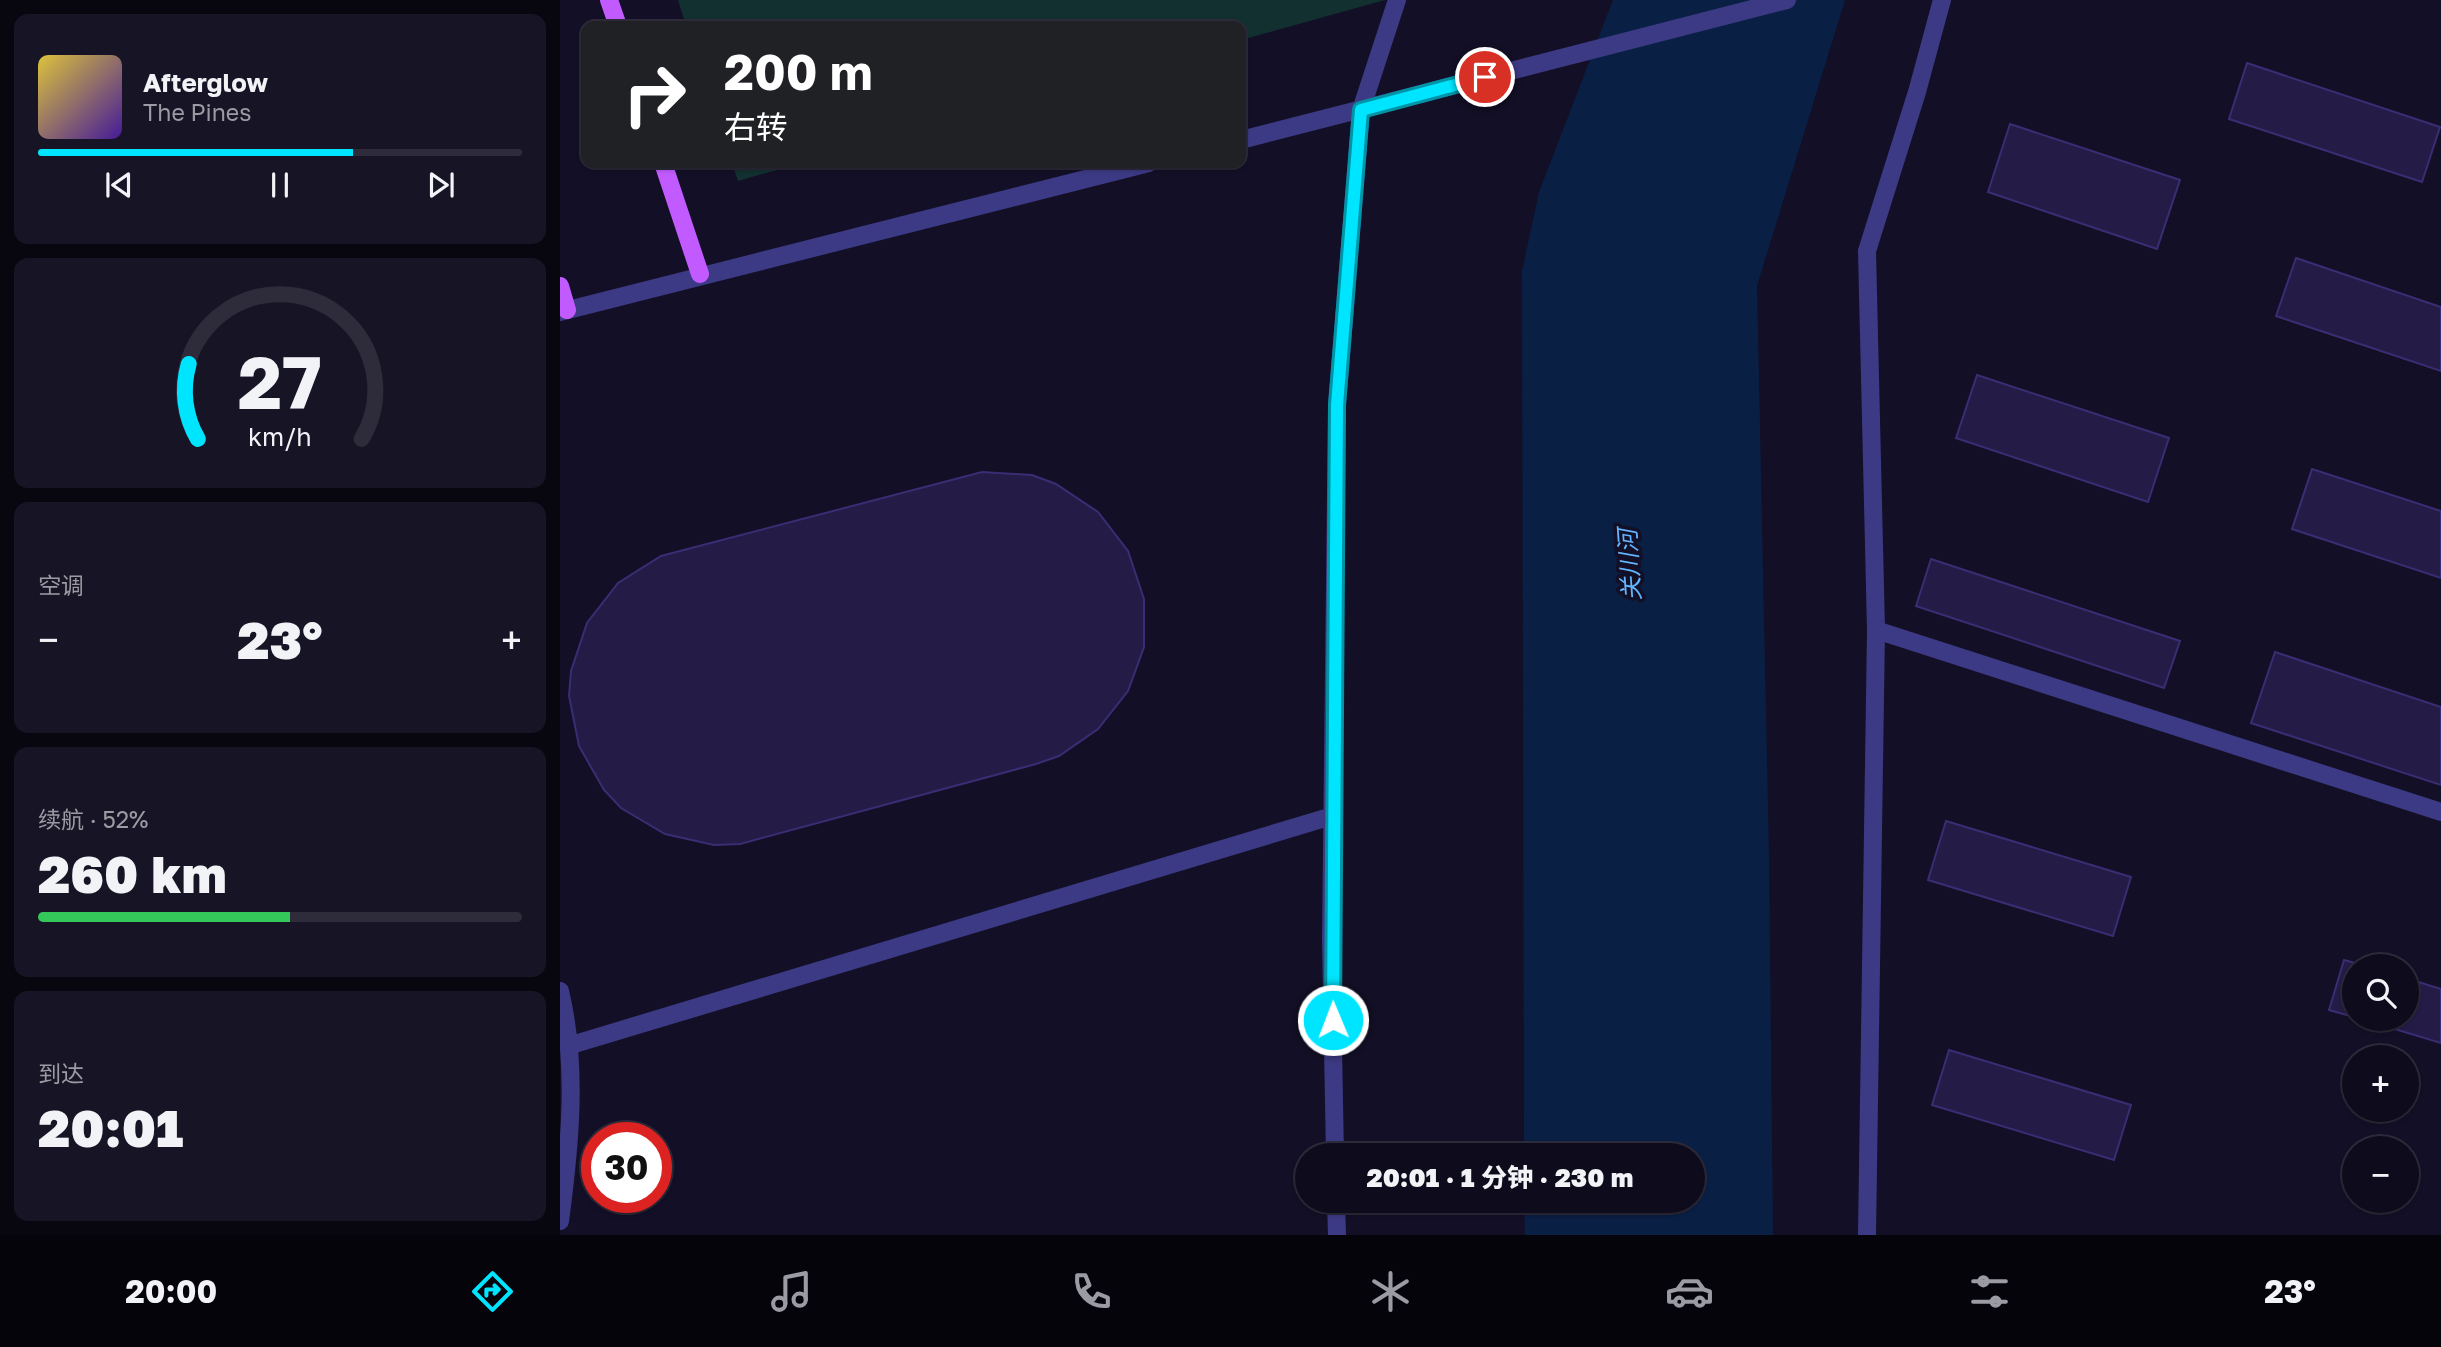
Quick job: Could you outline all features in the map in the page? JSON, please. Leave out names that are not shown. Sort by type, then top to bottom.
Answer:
[{"type":"main road","points":[[610,0],[616,21]]},
{"type":"main road","points":[[665,168],[700,274]]},
{"type":"main road","points":[[560,286],[564,311]]},
{"type":"street","points":[[1335,1143],[1331,939],[1337,405],[1361,110],[1397,0]]},
{"type":"street","points":[[1246,139],[1787,0]]},
{"type":"street","points":[[1867,1235],[1876,630],[1867,251],[1942,0]]},
{"type":"street","points":[[564,311],[700,274],[1129,168]]},
{"type":"street","points":[[1876,630],[2441,812]]},
{"type":"street","points":[[568,1046],[1332,816]]},
{"type":"street","points":[[560,991],[567,1018],[570,1123],[560,1221]]},
{"type":"street","points":[[1336,1213],[1337,1235]]},
{"type":"green space","points":[[678,0],[1385,0],[1246,39],[1246,21],[684,21]]},
{"type":"green space","points":[[734,168],[784,168],[738,181]]},
{"type":"water","name":"关川河","points":[[1613,0],[1845,0],[1757,286],[1769,855],[1773,1235],[1525,1235],[1524,1213],[1705,1213],[1705,1143],[1524,1143],[1522,271],[1539,192]]},
{"type":"building","points":[[2247,63],[2440,127],[2422,182],[2229,119]]},
{"type":"building","points":[[2010,124],[2180,180],[2157,249],[1988,192]]},
{"type":"building","points":[[2296,258],[2441,307],[2441,371],[2276,316]]},
{"type":"building","points":[[1977,375],[2169,438],[2148,502],[1956,438]]},
{"type":"building","points":[[2312,469],[2441,511],[2441,578],[2292,529]]},
{"type":"building","points":[[982,472],[1032,475],[1056,484],[1098,512],[1128,551],[1144,599],[1144,647],[1128,691],[1098,729],[1059,756],[1036,764],[740,844],[714,845],[665,834],[621,808],[604,790],[579,746],[569,696],[571,671],[587,623],[618,583],[661,556]]},
{"type":"building","points":[[1931,559],[2180,641],[2164,688],[1916,606]]},
{"type":"building","points":[[2275,652],[2441,707],[2441,785],[2251,723]]},
{"type":"building","points":[[1946,821],[2131,877],[2113,936],[1928,880]]},
{"type":"building","points":[[2342,967],[2342,1014],[2329,1010]]},
{"type":"building","points":[[2419,982],[2441,989],[2441,1043],[2401,1031],[2419,1031]]},
{"type":"building","points":[[1949,1050],[2131,1105],[2114,1160],[1932,1105]]},
{"type":"route","points":[[1333,1020],[1331,939],[1337,405],[1361,110],[1485,77]]}]
